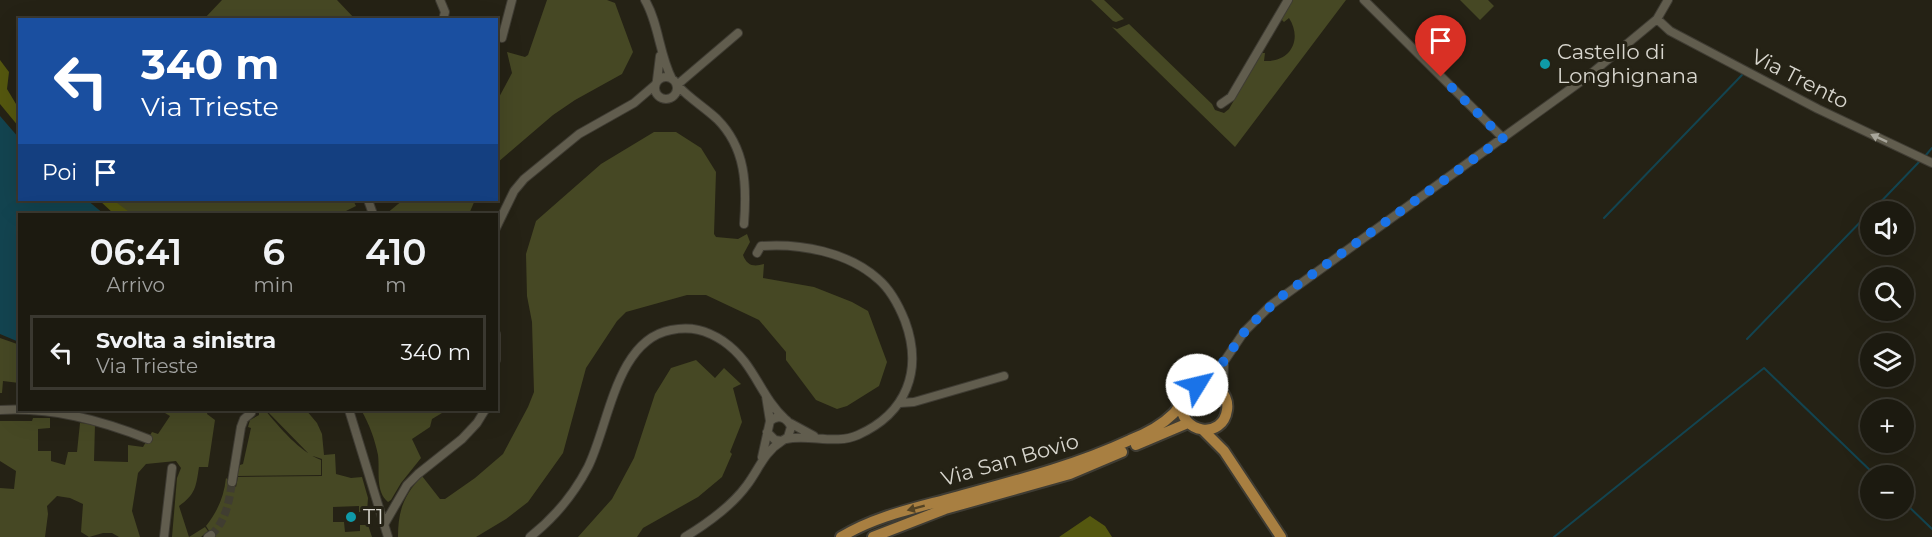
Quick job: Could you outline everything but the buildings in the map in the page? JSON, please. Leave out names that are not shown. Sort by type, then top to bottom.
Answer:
[{"type":"main road","points":[[1202,384],[1216,387],[1222,392],[1227,408],[1225,418],[1220,424],[1212,429],[1203,430]]},
{"type":"main road","name":"Via San Bovio","points":[[841,537],[888,516],[1065,467],[1100,453],[1162,423],[1174,413],[1188,390],[1202,384]]},
{"type":"main road","points":[[1181,403],[1182,412],[1188,423],[1203,430],[1224,452],[1281,537]]},
{"type":"main road","name":"Via San Bovio","points":[[873,537],[945,509],[1070,474],[1188,423]]},
{"type":"main road","points":[[1220,424],[1224,452]]},
{"type":"street","points":[[440,0],[445,12],[444,18]]},
{"type":"street","points":[[502,38],[512,0]]},
{"type":"street","points":[[645,0],[653,19],[660,48],[675,82],[676,93],[666,99]]},
{"type":"street","points":[[1221,104],[1231,97],[1288,0]]},
{"type":"street","points":[[1364,0],[1503,138]]},
{"type":"street","points":[[1202,384],[1210,379],[1224,362],[1248,327],[1282,296],[1587,77],[1657,20],[1668,0]]},
{"type":"street","name":"Via Trento","points":[[1657,20],[1670,32],[1818,109],[1932,163]]},
{"type":"street","points":[[675,82],[738,33]]},
{"type":"street","points":[[660,48],[656,94],[666,99]]},
{"type":"street","points":[[634,103],[663,77],[675,82],[716,118],[729,133],[739,152],[745,174],[744,224]]},
{"type":"street","points":[[498,224],[514,191],[524,179],[579,134],[634,103],[644,100],[688,100],[701,106]]},
{"type":"street","points":[[757,253],[761,246],[802,247],[844,259],[878,278],[902,312],[913,352],[913,365],[900,403],[880,422],[857,436],[784,440],[771,438],[767,432]]},
{"type":"street","points":[[530,537],[551,518],[577,485],[588,466],[620,381],[640,346],[651,337],[668,331],[687,328],[713,335],[737,352],[778,412],[787,421],[815,437]]},
{"type":"street","points":[[1222,392],[1224,362]]},
{"type":"street","points":[[900,403],[914,402],[1004,376]]},
{"type":"street","points":[[761,460],[770,422],[766,394]]},
{"type":"street","points":[[0,409],[18,410]]},
{"type":"street","points":[[32,411],[87,417],[148,439]]},
{"type":"street","points":[[349,411],[369,479],[386,523],[388,537]]},
{"type":"street","points":[[386,523],[407,485],[462,440],[484,411]]},
{"type":"street","points":[[232,482],[241,427],[244,419],[251,413]]},
{"type":"street","points":[[770,422],[775,418],[787,421]]},
{"type":"street","points":[[685,537],[714,519],[732,503],[746,486],[761,460],[774,445],[784,440],[791,430],[787,421]]},
{"type":"street","points":[[164,537],[172,468]]},
{"type":"green space","points":[[222,0],[337,0],[354,18],[205,18]]},
{"type":"green space","points":[[547,0],[607,0],[615,3],[633,52],[622,74],[553,115],[498,162],[498,99],[512,73],[507,52],[525,57],[528,55]]},
{"type":"green space","points":[[1091,0],[1104,0],[1124,19],[1113,21]]},
{"type":"green space","points":[[1293,0],[1346,0],[1235,147],[1112,27],[1117,29],[1129,24],[1212,104],[1215,110],[1224,113],[1229,109],[1261,53],[1265,53],[1264,61],[1273,61],[1287,54],[1291,48],[1295,34],[1293,26],[1289,18],[1284,22],[1281,19]]},
{"type":"green space","points":[[1460,0],[1488,0],[1494,6],[1480,20]]},
{"type":"green space","points":[[654,132],[676,132],[701,148],[716,172],[714,234],[716,237],[738,239],[747,234],[750,242],[743,255],[751,265],[764,264],[763,278],[814,287],[868,311],[887,362],[879,386],[847,406],[837,409],[816,400],[786,360],[786,352],[759,320],[706,295],[687,295],[626,312],[617,321],[586,368],[563,453],[528,502],[506,519],[476,537],[398,537],[403,504],[422,476],[440,499],[445,499],[503,454],[528,407],[534,392],[532,322],[527,296],[526,254],[536,221],[601,164]]},
{"type":"green space","points":[[108,201],[354,201],[356,206],[342,213],[123,213]]},
{"type":"green space","points":[[402,201],[475,201],[469,213],[387,213]]},
{"type":"green space","points":[[0,338],[18,344],[18,383],[3,381],[2,393],[0,393]]},
{"type":"green space","points":[[696,360],[715,378],[724,368],[741,384],[733,388],[742,422],[722,477],[698,497],[643,528],[637,537],[578,537],[612,499],[634,458],[655,394],[671,368]]},
{"type":"green space","points":[[162,411],[208,411],[207,414],[215,420],[208,467],[199,467],[194,489],[189,498],[179,506],[189,537],[172,537],[177,478],[181,468],[176,461],[146,464],[138,473],[132,511],[140,537],[119,537],[112,533],[103,533],[89,537],[81,532],[83,504],[70,498],[57,496],[47,506],[45,537],[0,537],[0,488],[14,489],[16,471],[0,461],[0,421],[32,421],[33,418],[50,418],[50,428],[38,429],[38,451],[51,451],[51,461],[65,465],[68,452],[77,452],[80,423],[95,424],[94,461],[128,462],[128,445],[143,447],[152,432],[158,434],[170,416]]},
{"type":"green space","points":[[259,411],[266,411],[298,445],[321,460],[321,475],[237,476],[240,465],[243,464],[251,428],[248,427],[250,420],[259,415]]},
{"type":"green space","points":[[267,411],[307,411],[317,423],[322,434],[324,455],[335,454],[336,474],[351,478],[362,477],[368,498],[367,512],[359,512],[359,506],[333,507],[333,522],[344,522],[345,532],[360,531],[360,525],[368,525],[372,537],[213,537],[206,526],[220,503],[226,478],[236,487],[238,477],[322,476],[322,459],[310,455]]},
{"type":"green space","points":[[362,411],[445,411],[432,419],[430,427],[412,439],[421,458],[388,502],[381,492],[378,455]]},
{"type":"green space","points":[[205,527],[208,531],[201,537],[189,537]]},
{"type":"shaded area","points":[[0,60],[9,72],[7,89],[18,107],[18,126],[0,104]]},
{"type":"shaded area","points":[[100,201],[114,201],[131,213],[113,213]]},
{"type":"shaded area","points":[[1090,516],[1105,526],[1112,537],[1059,537]]},
{"type":"water","points":[[0,116],[18,137],[18,201],[88,201],[103,213],[18,213],[18,342],[0,334]]},
{"type":"waterway","points":[[1604,218],[1742,75]]},
{"type":"waterway","points":[[1926,155],[1932,148]]},
{"type":"waterway","points":[[1882,201],[1919,162]]},
{"type":"waterway","points":[[1747,339],[1860,222]]},
{"type":"waterway","points":[[1554,537],[1764,368],[1865,465]]},
{"type":"waterway","points":[[1914,512],[1932,529]]},
{"type":"tunnel","points":[[211,535],[223,517],[232,482]]},
{"type":"place","name":"Castello di Longhignana","points":[[1545,64]]},
{"type":"place","name":"T1","points":[[351,517]]},
{"type":"route","points":[[1197,385],[1210,379],[1248,327],[1282,296],[1503,138],[1441,77]]}]
